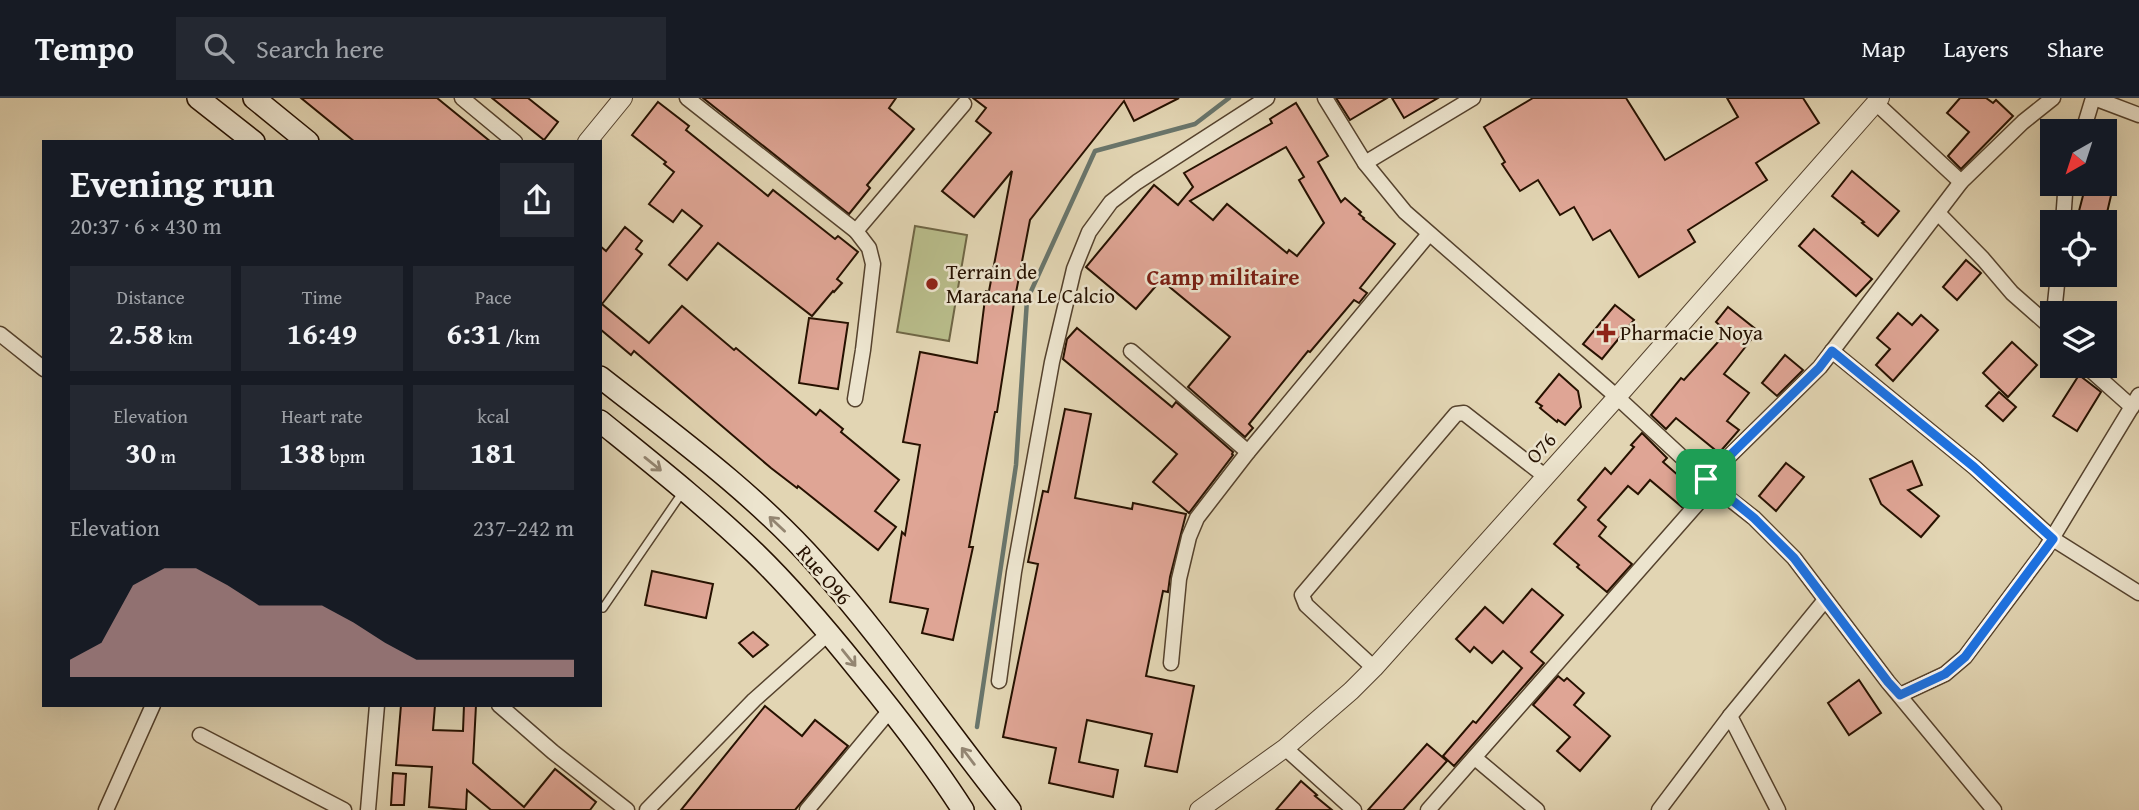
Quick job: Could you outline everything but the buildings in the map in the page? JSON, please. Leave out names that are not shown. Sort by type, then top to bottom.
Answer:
[{"type":"main road","points":[[198,98],[251,140]]},
{"type":"main road","points":[[254,98],[306,140]]},
{"type":"main road","name":"Rue O96","points":[[602,379],[717,471],[780,526],[817,564],[1010,810]]},
{"type":"main road","name":"Rue O96","points":[[602,423],[754,552],[797,596],[891,709],[963,810]]},
{"type":"street","points":[[463,98],[513,140]]},
{"type":"street","points":[[589,140],[624,98]]},
{"type":"street","points":[[687,98],[856,232],[869,248],[873,264],[855,399]]},
{"type":"street","points":[[999,681],[1014,572],[1052,362],[1074,269],[1089,232],[1111,202],[1267,98]]},
{"type":"street","points":[[1325,98],[1365,163],[1405,212],[1617,397],[1709,482],[1754,518],[1794,558],[1900,695],[1994,810]]},
{"type":"street","points":[[1365,163],[1473,98]]},
{"type":"street","points":[[2087,119],[2094,98],[2139,115]]},
{"type":"street","points":[[1428,810],[1709,482],[1819,368],[1961,182],[2050,99]]},
{"type":"street","points":[[1878,100],[1961,182]]},
{"type":"street","name":"O76","points":[[1201,808],[1285,748],[1374,668],[1878,100]]},
{"type":"street","points":[[856,232],[964,104]]},
{"type":"street","points":[[1937,213],[2012,293],[2040,318]]},
{"type":"street","points":[[1171,663],[1179,579],[1196,518],[1429,234]]},
{"type":"street","points":[[0,334],[42,367]]},
{"type":"street","points":[[1131,351],[1248,452]]},
{"type":"street","points":[[1832,351],[1974,467],[2053,539],[2139,593]]},
{"type":"street","points":[[1900,695],[1945,674],[1965,657],[2053,539],[2135,401],[2103,378]]},
{"type":"street","points":[[1374,668],[1306,605],[1302,594],[1456,414],[1464,413],[1546,477]]},
{"type":"street","points":[[1659,810],[1730,716],[1825,600]]},
{"type":"street","points":[[646,810],[754,700],[829,633]]},
{"type":"street","points":[[106,810],[152,707]]},
{"type":"street","points":[[368,810],[377,707]]},
{"type":"street","points":[[501,707],[627,810]]},
{"type":"street","points":[[807,810],[891,709]]},
{"type":"street","points":[[1730,716],[1778,810]]},
{"type":"street","points":[[200,735],[344,810]]},
{"type":"street","points":[[1285,748],[1354,810]]},
{"type":"street","points":[[1475,758],[1537,810]]},
{"type":"lane","points":[[603,608],[684,490]]},
{"type":"green space","name":"Terrain de Maracana Le Calcio","points":[[915,226],[967,235],[949,341],[897,332]]},
{"type":"waterway","points":[[977,727],[1016,465],[1027,300],[1095,151],[1195,124],[1229,98]]},
{"type":"place","name":"Terrain de Maracana Le Calcio","points":[[932,284]]},
{"type":"place","name":"Pharmacie Noya","points":[[1606,333]]},
{"type":"district","name":"Camp militaire","points":[[1223,277]]},
{"type":"route","points":[[1832,351],[1974,467],[2053,539],[1965,657],[1945,674],[1900,695],[1794,558],[1754,518],[1706,479],[1819,368],[1832,351]]}]
